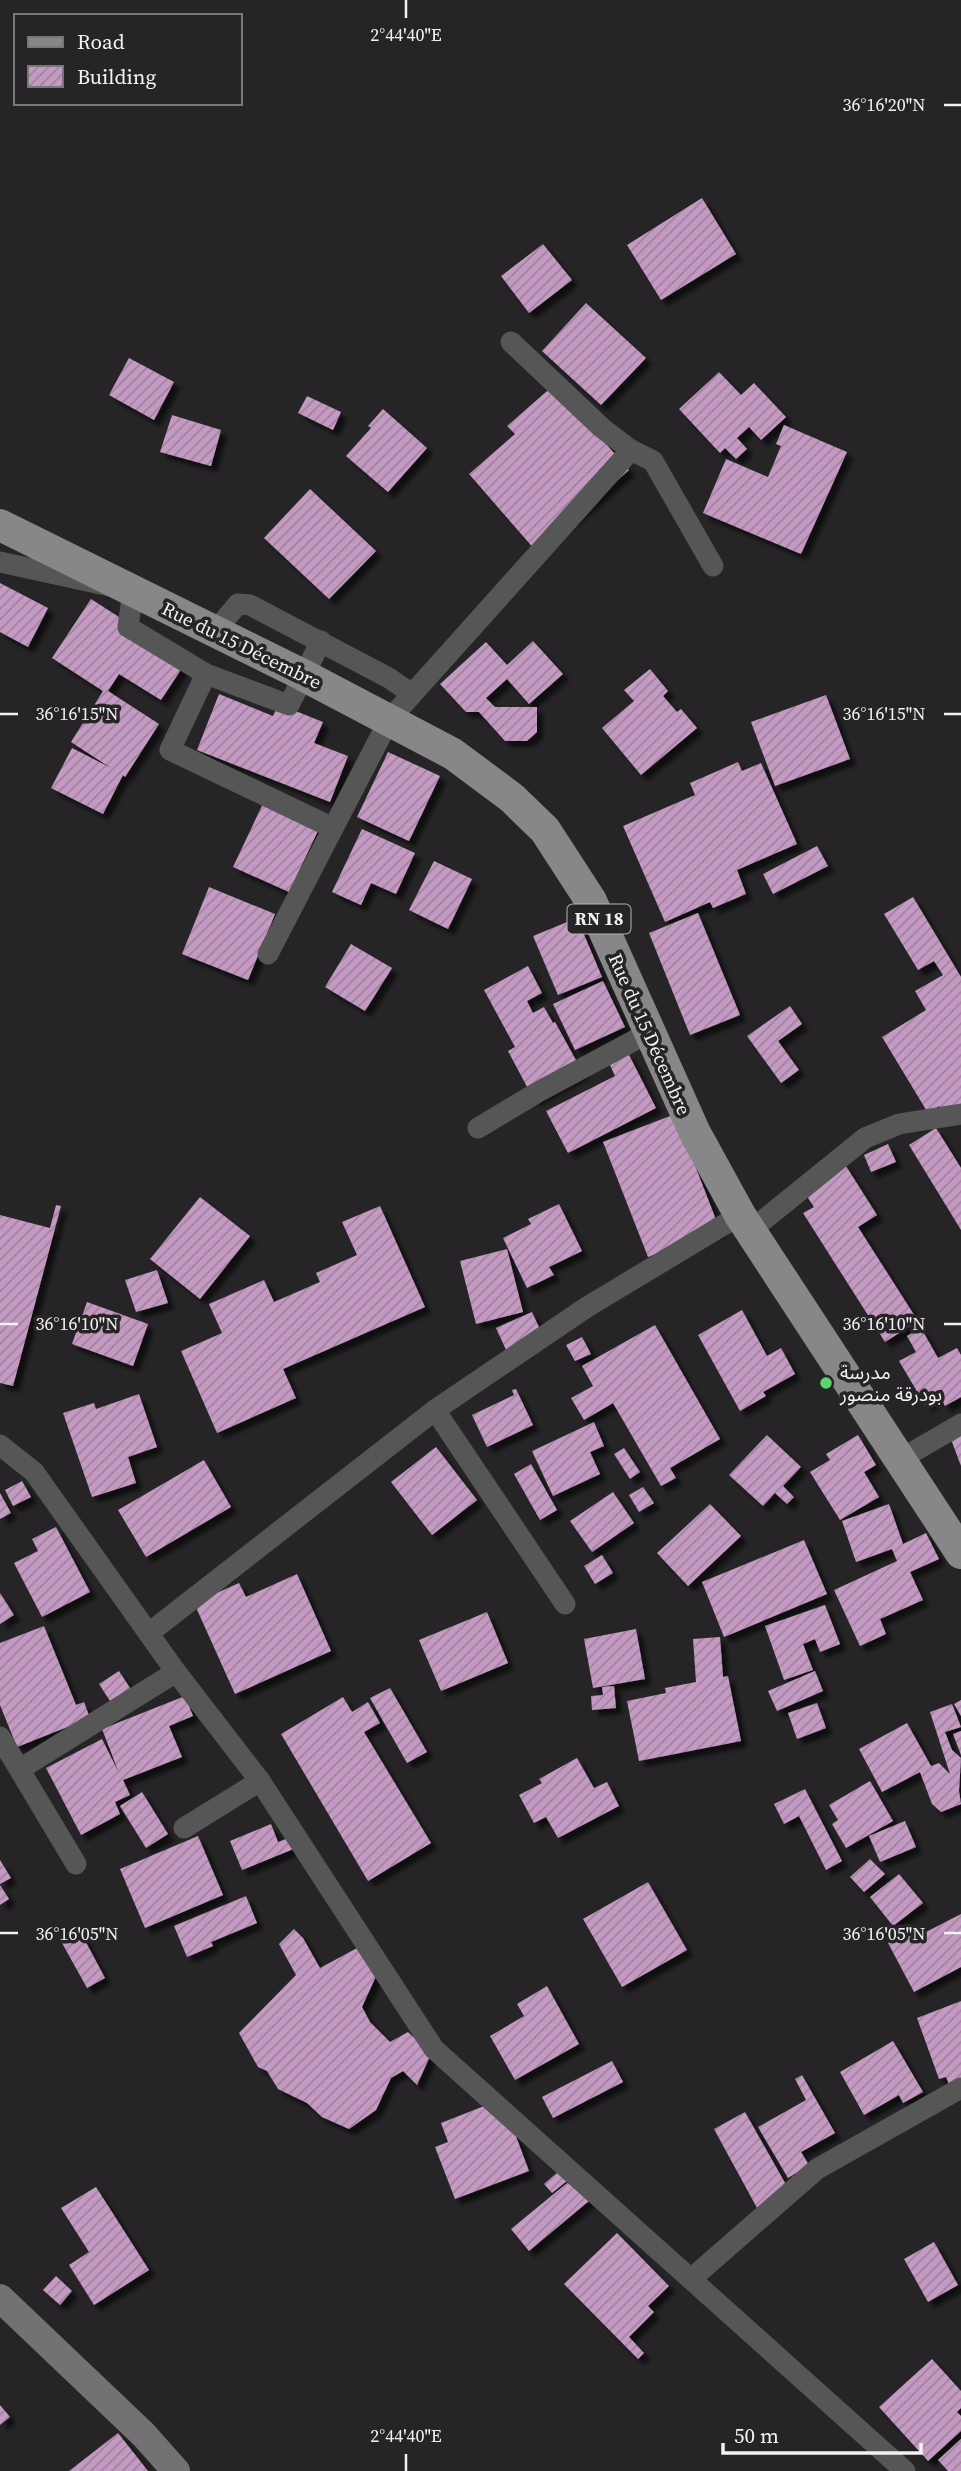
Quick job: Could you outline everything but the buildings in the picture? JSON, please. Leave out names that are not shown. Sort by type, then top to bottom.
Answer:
[{"type":"main road","name":"Rue du 15 Décembre","points":[[0,525],[303,674],[453,754],[512,798],[545,830],[591,901],[695,1133],[745,1223],[961,1553]]},
{"type":"main road","points":[[0,2298],[144,2435],[176,2471]]},
{"type":"street","points":[[511,342],[602,428],[631,450],[653,461],[713,566]]},
{"type":"street","points":[[268,954],[389,720],[631,450]]},
{"type":"street","points":[[0,562],[133,591],[128,627],[206,674],[289,705],[321,641]]},
{"type":"street","points":[[215,631],[238,604],[250,605],[389,678],[412,694]]},
{"type":"street","points":[[206,674],[170,750],[333,828]]},
{"type":"street","points":[[478,1128],[538,1092],[650,1032]]},
{"type":"street","points":[[149,1633],[435,1410],[587,1307],[745,1223],[865,1138],[899,1124],[961,1114]]},
{"type":"street","points":[[435,1410],[565,1604]]},
{"type":"street","points":[[899,1460],[961,1423]]},
{"type":"street","points":[[0,1446],[34,1472],[176,1672],[260,1781],[434,2049],[905,2471]]},
{"type":"street","points":[[20,1769],[176,1672]]},
{"type":"street","points":[[0,1737],[76,1864]]},
{"type":"street","points":[[184,1828],[260,1781]]},
{"type":"street","points":[[691,2279],[817,2169],[961,2088]]},
{"type":"place","name":"مدرسة بودرقة منصور","points":[[826,1383]]}]
